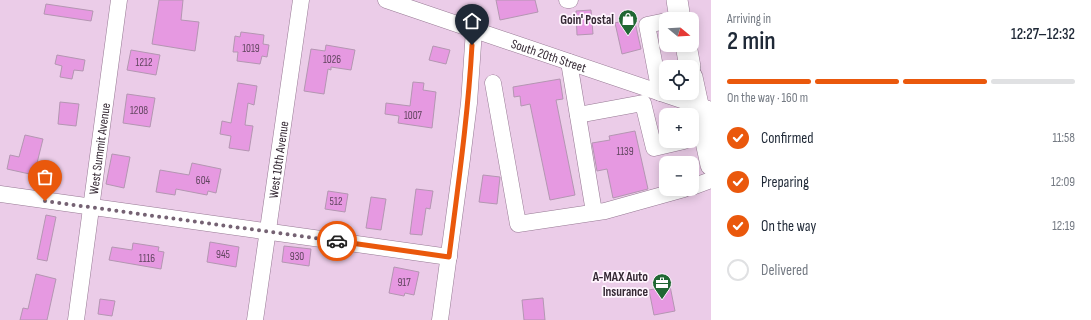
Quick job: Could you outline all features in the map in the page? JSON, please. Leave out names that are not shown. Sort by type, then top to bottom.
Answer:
[{"type":"main road","points":[[677,0],[678,12]]},
{"type":"main road","points":[[699,95],[704,108],[699,132]]},
{"type":"main road","points":[[699,139],[711,165]]},
{"type":"street","name":"West Summit Avenue","points":[[76,320],[119,0]]},
{"type":"street","name":"West 10th Avenue","points":[[255,320],[301,0]]},
{"type":"street","name":"South 20th Street","points":[[386,0],[568,62],[650,95],[704,108]]},
{"type":"street","points":[[659,22],[647,25],[654,148],[659,147]]},
{"type":"street","points":[[440,320],[468,103],[474,30]]},
{"type":"street","points":[[568,62],[594,212]]},
{"type":"street","points":[[493,83],[518,224],[605,211],[659,196]]},
{"type":"street","points":[[578,115],[650,95]]},
{"type":"street","points":[[699,184],[711,180]]},
{"type":"street","points":[[0,194],[449,257]]},
{"type":"building","points":[[159,0],[183,0],[181,20],[199,22],[195,51],[152,44]]},
{"type":"building","points":[[496,0],[535,0],[538,12],[500,20]]},
{"type":"building","points":[[46,4],[93,11],[91,21],[44,14]]},
{"type":"building","points":[[591,10],[593,34],[577,35],[576,11]]},
{"type":"building","name":"Goin' Postal","points":[[634,18],[641,49],[622,54],[615,23]]},
{"type":"building","points":[[241,32],[264,35],[263,44],[269,45],[267,57],[262,56],[260,64],[237,61],[238,52],[233,52],[235,36],[240,37]]},
{"type":"building","points":[[326,45],[355,50],[351,70],[331,67],[331,70],[328,69],[324,94],[304,91],[311,49],[325,51]]},
{"type":"building","points":[[433,46],[450,50],[446,64],[429,60]]},
{"type":"building","points":[[131,50],[160,55],[156,75],[127,70]]},
{"type":"building","points":[[57,55],[85,60],[83,71],[74,70],[72,79],[60,77],[62,66],[55,64]]},
{"type":"building","points":[[560,79],[563,99],[556,100],[575,195],[550,200],[530,104],[521,106],[520,96],[514,97],[513,87]]},
{"type":"building","points":[[413,82],[424,83],[423,90],[436,92],[432,128],[398,123],[399,116],[385,114],[386,103],[410,106]]},
{"type":"building","points":[[238,83],[257,86],[254,105],[248,103],[245,125],[253,126],[249,151],[229,148],[231,136],[220,134],[222,121],[231,123]]},
{"type":"building","points":[[127,94],[155,98],[150,127],[123,123]]},
{"type":"building","points":[[60,102],[79,104],[76,126],[58,124]]},
{"type":"building","points":[[635,131],[648,189],[613,198],[607,169],[597,171],[592,143],[610,140],[609,136]]},
{"type":"building","points":[[25,135],[43,139],[34,175],[7,169],[10,155],[19,157]]},
{"type":"building","points":[[112,154],[130,157],[124,188],[106,184]]},
{"type":"building","points":[[192,163],[221,169],[216,193],[208,191],[207,195],[176,189],[175,195],[156,192],[160,170],[189,175]]},
{"type":"building","points":[[483,175],[500,177],[497,204],[479,202]]},
{"type":"building","points":[[416,189],[433,191],[430,209],[426,208],[422,235],[410,234]]},
{"type":"building","points":[[328,191],[348,194],[345,212],[325,209]]},
{"type":"building","points":[[371,197],[386,199],[381,230],[366,228]]},
{"type":"building","points":[[46,215],[56,217],[47,261],[37,259]]},
{"type":"building","points":[[210,242],[239,247],[236,267],[207,262]]},
{"type":"building","points":[[133,243],[159,247],[158,251],[164,252],[161,269],[109,260],[112,247],[132,250]]},
{"type":"building","points":[[284,246],[311,249],[309,266],[282,262]]},
{"type":"building","points":[[394,267],[419,272],[414,295],[405,293],[404,296],[389,293]]},
{"type":"building","points":[[36,274],[56,279],[47,320],[20,320],[23,308],[28,309]]},
{"type":"building","name":"A-MAX Auto Insurance","points":[[670,286],[675,311],[654,315],[649,290]]},
{"type":"building","points":[[543,298],[545,320],[524,320],[522,300]]},
{"type":"building","points":[[100,299],[115,301],[112,316],[98,314]]},
{"type":"way so far","points":[[45,201],[337,241]]},
{"type":"place","name":"Goin' Postal","points":[[628,36]]},
{"type":"place","name":"A-MAX Auto Insurance","points":[[662,300]]},
{"type":"route","points":[[337,241],[449,257],[462,160],[472,45]]}]
